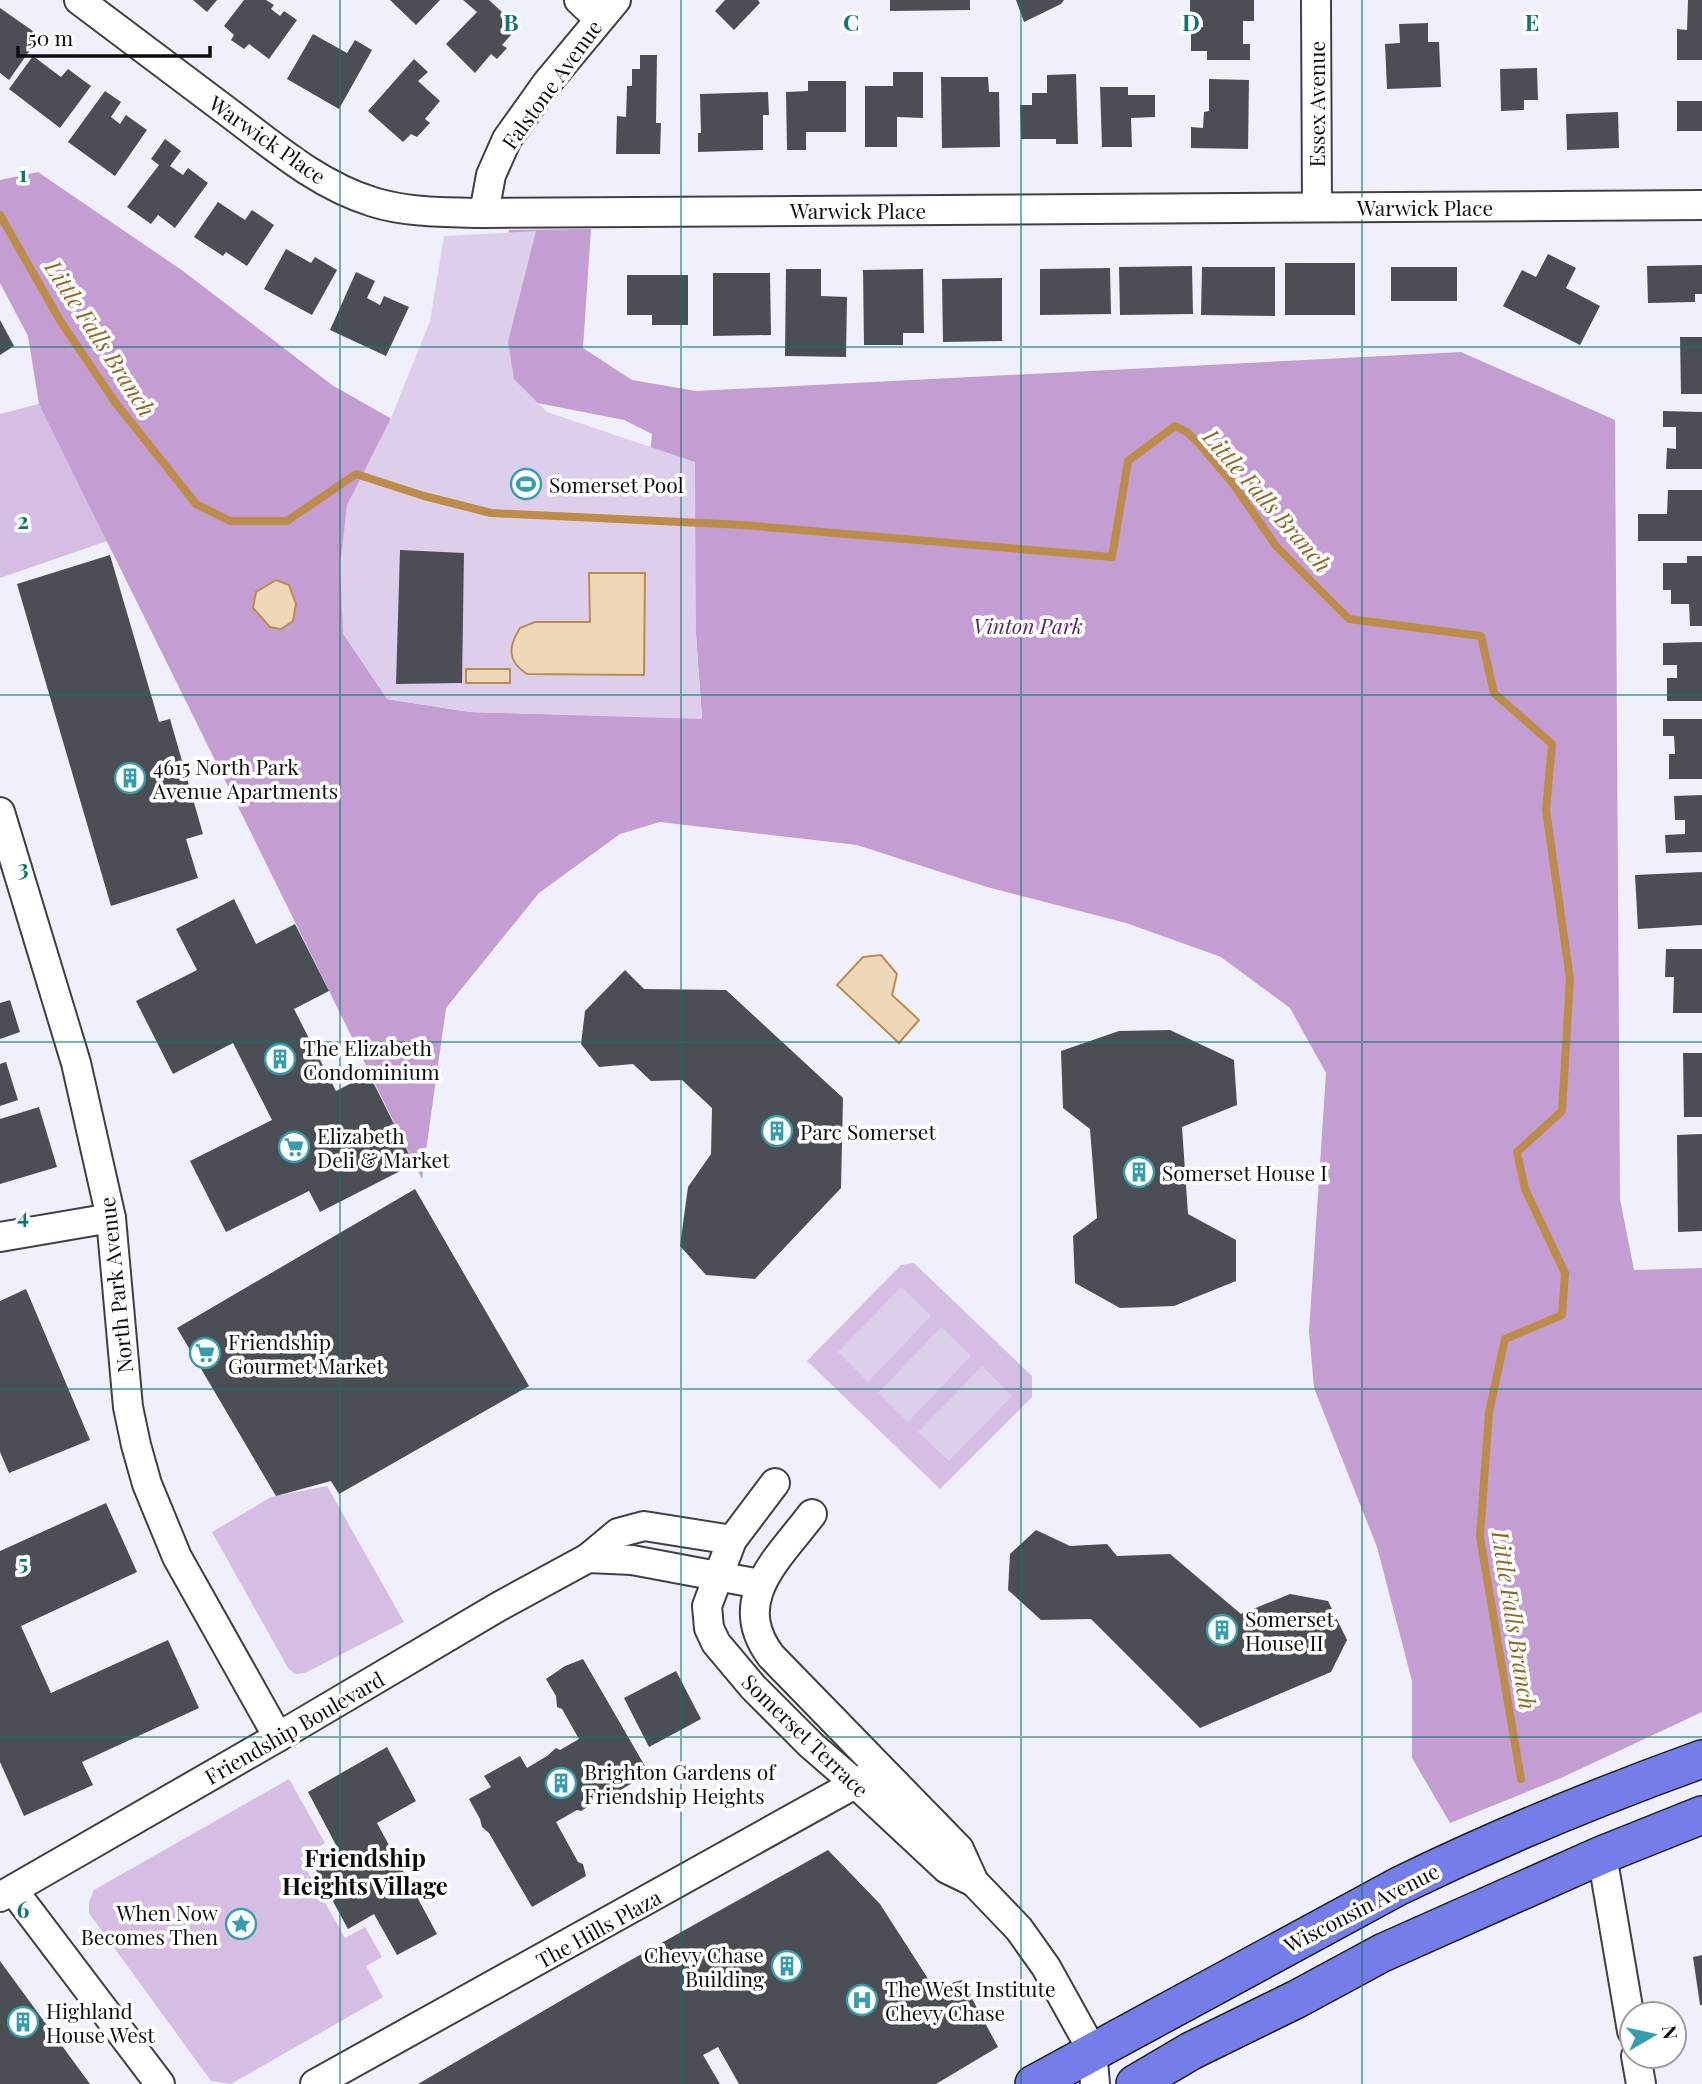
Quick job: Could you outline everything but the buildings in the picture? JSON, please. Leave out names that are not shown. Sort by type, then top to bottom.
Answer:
[{"type":"main road","name":"Wisconsin Avenue","points":[[1034,2084],[1094,2067],[1376,1897],[1460,1856],[1702,1759]]},
{"type":"main road","points":[[1135,2084],[1191,2051],[1297,1999],[1382,1953],[1602,1855],[1702,1815]]},
{"type":"street","name":"Warwick Place","points":[[79,0],[295,163],[373,201],[398,207],[484,213],[1702,205]]},
{"type":"street","name":"Essex Avenue","points":[[1316,0],[1317,207]]},
{"type":"street","name":"Falstone Avenue","points":[[484,213],[491,175],[507,139],[598,6]]},
{"type":"street","name":"North Park Avenue","points":[[0,812],[76,1063],[111,1218],[128,1406],[147,1484],[177,1557],[278,1737]]},
{"type":"street","points":[[0,1237],[111,1218]]},
{"type":"street","name":"Somerset Terrace","points":[[775,1483],[732,1540],[708,1605],[707,1616],[716,1643],[763,1697],[811,1745],[868,1777],[959,1849],[974,1882],[1019,1929],[1046,1967],[1094,2067]]},
{"type":"street","name":"Somerset Terrace","points":[[812,1514],[760,1584],[755,1599],[754,1619],[760,1641],[868,1777]]},
{"type":"street","name":"Friendship Boulevard","points":[[6,1894],[498,1606],[588,1558],[618,1533],[644,1526],[732,1540]]},
{"type":"street","points":[[588,1558],[632,1560],[760,1584]]},
{"type":"street","name":"The Hills Plaza","points":[[315,2084],[868,1777]]},
{"type":"street","points":[[1602,1855],[1627,2000]]},
{"type":"street","points":[[6,1894],[160,2084]]},
{"type":"shaded area","name":"Somerset Pool","points":[[536,231],[508,342],[514,379],[547,412],[695,462],[696,635],[702,719],[470,712],[387,699],[343,634],[340,566],[347,505],[391,418],[430,321],[444,236]]},
{"type":"shaded area","points":[[39,404],[110,540],[0,578],[0,414]]},
{"type":"shaded area","points":[[589,573],[645,573],[644,675],[527,674],[516,664],[512,653],[513,641],[520,628],[535,622],[590,622]]},
{"type":"shaded area","points":[[276,580],[289,585],[296,604],[293,621],[281,629],[270,627],[253,608],[256,592]]},
{"type":"shaded area","points":[[466,669],[510,669],[510,683],[466,683]]},
{"type":"shaded area","points":[[881,955],[897,974],[892,995],[919,1020],[899,1043],[837,985],[863,957]]},
{"type":"shaded area","points":[[914,1263],[1032,1376],[1032,1397],[940,1489],[807,1361],[901,1265]]},
{"type":"shaded area","points":[[901,1287],[931,1316],[868,1382],[838,1352]]},
{"type":"shaded area","points":[[941,1327],[971,1356],[908,1422],[878,1393]]},
{"type":"shaded area","points":[[982,1366],[1012,1396],[949,1461],[918,1432]]},
{"type":"shaded area","points":[[327,1486],[404,1622],[305,1673],[295,1674],[288,1668],[212,1532],[271,1497]]},
{"type":"shaded area","points":[[289,1779],[325,1843],[300,1858],[345,1938],[365,1927],[382,1957],[366,1966],[383,1997],[231,2084],[211,2081],[89,1913],[89,1902],[94,1890]]},
{"type":"green space","name":"Vinton Park","points":[[38,172],[183,271],[332,385],[390,418],[387,699],[470,712],[702,718],[696,635],[642,543],[652,434],[624,420],[487,393],[495,302],[509,230],[591,229],[583,348],[632,380],[696,391],[1461,352],[1615,420],[1620,1199],[1634,1270],[1702,1268],[1702,1712],[1561,1778],[1450,1823],[1412,1758],[1412,1681],[1377,1547],[1314,1388],[1309,1331],[1326,1073],[1290,1008],[1221,957],[1126,923],[987,887],[857,845],[660,822],[620,834],[539,893],[446,1008],[422,1179],[39,404],[28,336],[0,283],[0,180]]},
{"type":"waterway","name":"Little Falls Branch","points":[[0,215],[61,322],[115,402],[196,504],[230,521],[287,521],[356,474],[424,496],[491,513],[743,525],[1112,557],[1128,461],[1175,426],[1187,432],[1201,446],[1234,485],[1276,546],[1349,619],[1481,636],[1494,693],[1552,744],[1546,810],[1570,979],[1562,1111],[1517,1152],[1525,1189],[1565,1273],[1562,1315],[1505,1339],[1489,1412],[1480,1537],[1521,1779]]},
{"type":"place","name":"Somerset Pool","points":[[526,484]]},
{"type":"place","name":"4615 North Park Avenue Apartments","points":[[130,778]]},
{"type":"place","name":"The Elizabeth Condominium","points":[[280,1059]]},
{"type":"place","name":"Parc Somerset","points":[[777,1131]]},
{"type":"place","name":"Elizabeth Deli & Market","points":[[294,1147]]},
{"type":"place","name":"Somerset House I","points":[[1139,1172]]},
{"type":"place","name":"Friendship Gourmet Market","points":[[205,1353]]},
{"type":"place","name":"Somerset House II","points":[[1222,1630]]},
{"type":"place","name":"Brighton Gardens of Friendship Heights","points":[[561,1783]]},
{"type":"place","name":"When Now Becomes Then","points":[[241,1924]]},
{"type":"place","name":"Chevy Chase Building","points":[[787,1966]]},
{"type":"place","name":"The West Institute Chevy Chase","points":[[862,2000]]},
{"type":"place","name":"Highland House West","points":[[23,2022]]},
{"type":"district","name":"Friendship Heights Village","points":[[365,1871]]}]
